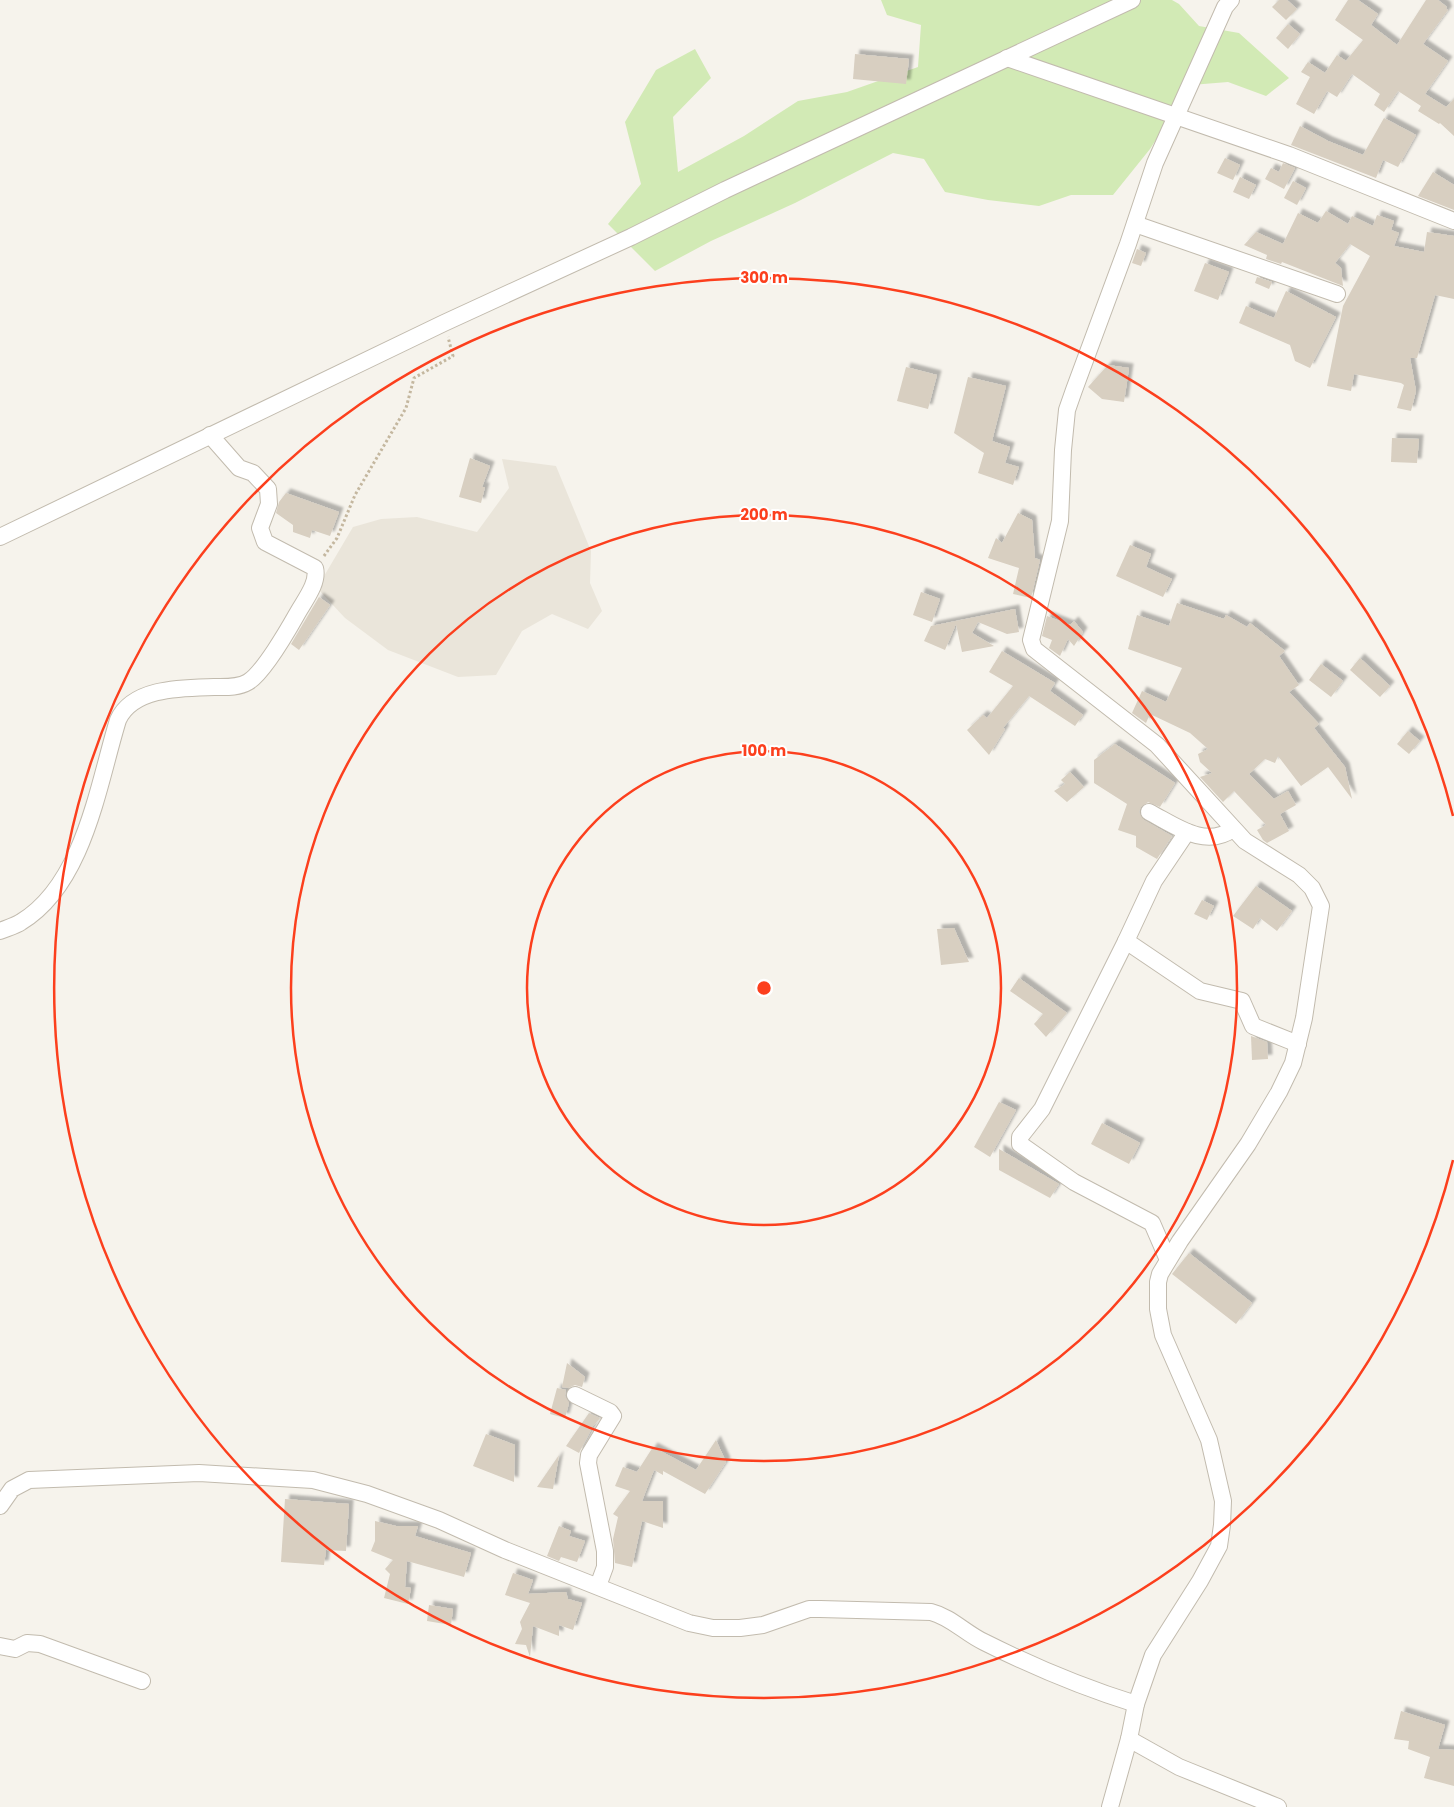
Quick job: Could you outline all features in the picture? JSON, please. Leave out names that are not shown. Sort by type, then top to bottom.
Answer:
[{"type":"street","points":[[0,537],[444,323],[631,237],[725,190],[1132,0]]},
{"type":"street","points":[[1110,1807],[1129,1739],[1136,1704],[1153,1655],[1200,1581],[1219,1546],[1222,1525],[1223,1501],[1209,1440],[1163,1335],[1158,1309],[1158,1282],[1168,1260],[1248,1144],[1279,1092],[1293,1062],[1304,1018],[1321,906],[1312,888],[1299,875],[1245,841],[1157,745],[1034,649],[1031,640],[1060,521],[1063,450],[1068,410],[1155,163],[1178,116],[1225,7],[1231,0]]},
{"type":"street","points":[[1006,58],[1289,155],[1454,221]]},
{"type":"street","points":[[1135,224],[1337,294]]},
{"type":"street","points":[[0,931],[21,922],[52,895],[80,849],[118,720],[124,708],[146,697],[177,688],[233,687],[248,682],[258,674],[290,627],[314,582],[315,568],[265,542],[260,528],[269,504],[268,489],[253,473],[239,468],[210,435]]},
{"type":"street","points":[[1149,812],[1193,835],[1221,838],[1233,829]]},
{"type":"street","points":[[1168,1260],[1152,1223],[1074,1182],[1020,1144],[1020,1137],[1042,1109],[1154,882],[1187,832]]},
{"type":"street","points":[[1126,941],[1200,991],[1242,1001],[1253,1026],[1298,1044]]},
{"type":"street","points":[[575,1396],[610,1412],[613,1416],[589,1455],[588,1463],[605,1552],[605,1567],[598,1586]]},
{"type":"street","points":[[0,1506],[12,1490],[29,1480],[199,1473],[313,1480],[367,1494],[438,1520],[505,1550],[690,1623],[713,1628],[740,1628],[763,1624],[809,1609],[880,1612],[923,1611],[942,1614],[979,1640],[1014,1657],[1136,1704]]},
{"type":"street","points":[[0,1646],[15,1649],[27,1643],[40,1644],[142,1680]]},
{"type":"street","points":[[1129,1739],[1179,1767],[1278,1807]]},
{"type":"path","points":[[315,568],[337,538],[355,495],[406,408],[414,378],[454,356],[444,323]]},
{"type":"shaded area","points":[[502,459],[556,466],[591,551],[590,583],[602,611],[588,629],[552,614],[522,631],[496,675],[458,677],[388,650],[345,618],[317,588],[353,527],[381,519],[417,517],[477,532],[509,488]]},
{"type":"green space","points":[[881,0],[1172,0],[1179,4],[1199,26],[1239,33],[1289,78],[1266,96],[1228,82],[1191,85],[1150,149],[1113,195],[1071,195],[1039,206],[988,200],[945,192],[924,159],[893,153],[795,203],[711,241],[655,271],[608,224],[641,184],[625,122],[656,70],[695,49],[711,78],[673,117],[678,172],[744,136],[798,101],[847,92],[918,67],[921,25],[887,15]]},
{"type":"building","points":[[1279,0],[1287,0],[1297,9],[1286,20],[1272,7]]},
{"type":"building","points":[[1348,0],[1358,0],[1378,14],[1371,25],[1397,45],[1426,0],[1438,0],[1447,7],[1446,9],[1448,10],[1423,44],[1448,61],[1425,94],[1446,107],[1454,99],[1454,136],[1440,123],[1418,111],[1421,106],[1398,91],[1384,112],[1374,105],[1380,94],[1352,74],[1337,97],[1327,91],[1314,114],[1296,104],[1310,77],[1301,72],[1308,62],[1325,73],[1337,55],[1346,61],[1363,40],[1335,20]]},
{"type":"building","points":[[1288,24],[1300,34],[1288,49],[1276,38]]},
{"type":"building","points":[[855,54],[909,59],[906,84],[853,79]]},
{"type":"building","points":[[1384,118],[1416,135],[1398,167],[1383,160],[1376,178],[1291,145],[1300,126],[1328,141],[1363,155]]},
{"type":"building","points":[[1225,158],[1240,165],[1233,180],[1217,173]]},
{"type":"building","points":[[1283,163],[1295,168],[1284,189],[1265,179],[1271,168],[1279,172]]},
{"type":"building","points":[[1433,172],[1454,185],[1454,210],[1418,196]]},
{"type":"building","points":[[1240,177],[1256,185],[1249,199],[1233,192]]},
{"type":"building","points":[[1293,181],[1306,188],[1297,205],[1284,198]]},
{"type":"building","points":[[1326,211],[1348,224],[1352,216],[1373,226],[1377,215],[1394,221],[1391,230],[1399,233],[1394,246],[1424,252],[1427,232],[1454,236],[1454,299],[1435,295],[1417,358],[1410,358],[1416,391],[1411,411],[1397,408],[1404,385],[1401,383],[1354,374],[1351,391],[1327,386],[1343,306],[1370,256],[1350,244],[1335,263],[1341,268],[1343,286],[1282,262],[1281,264],[1266,259],[1267,255],[1244,245],[1256,232],[1283,244],[1298,213],[1318,223]]},
{"type":"building","points":[[1137,249],[1146,253],[1141,266],[1132,263]]},
{"type":"building","points":[[1205,263],[1229,272],[1218,300],[1194,291]]},
{"type":"building","points":[[1257,277],[1272,282],[1269,289],[1255,283]]},
{"type":"building","points":[[1286,291],[1336,317],[1310,368],[1295,361],[1290,345],[1239,323],[1246,306],[1274,318]]},
{"type":"building","points":[[1108,365],[1129,368],[1124,402],[1102,399],[1088,387]]},
{"type":"building","points":[[906,367],[937,375],[928,409],[897,401]]},
{"type":"building","points":[[968,377],[1006,386],[992,441],[1010,447],[1005,463],[1019,467],[1013,485],[978,473],[984,453],[954,433]]},
{"type":"building","points":[[1392,438],[1419,439],[1417,463],[1391,462]]},
{"type":"building","points":[[470,458],[490,466],[482,487],[485,487],[481,503],[459,497]]},
{"type":"building","points":[[286,493],[339,512],[330,536],[312,530],[310,538],[293,532],[293,525],[276,513],[279,502]]},
{"type":"building","points":[[1018,513],[1032,520],[1035,558],[1040,560],[1031,598],[1013,594],[1019,568],[988,558],[996,538],[1002,543]]},
{"type":"building","points":[[1130,545],[1151,554],[1146,567],[1172,579],[1163,597],[1116,576]]},
{"type":"building","points":[[921,592],[940,599],[932,622],[913,615]]},
{"type":"building","points":[[319,597],[330,605],[299,650],[291,644]]},
{"type":"building","points":[[1177,603],[1224,619],[1226,615],[1247,627],[1250,623],[1285,651],[1279,656],[1299,685],[1289,692],[1319,724],[1314,728],[1345,767],[1352,799],[1328,767],[1301,786],[1278,756],[1275,763],[1265,759],[1249,774],[1274,799],[1288,791],[1296,805],[1280,814],[1289,831],[1267,843],[1257,830],[1266,825],[1234,791],[1223,802],[1200,777],[1212,773],[1200,762],[1198,754],[1208,749],[1190,733],[1150,714],[1146,723],[1132,713],[1142,691],[1166,702],[1182,668],[1128,649],[1137,615],[1169,626]]},
{"type":"building","points":[[1015,609],[1019,632],[1007,634],[978,622],[972,633],[994,646],[962,652],[956,624],[945,650],[924,641],[931,626]]},
{"type":"building","points":[[1047,616],[1070,625],[1074,621],[1083,632],[1074,646],[1068,639],[1060,656],[1049,648],[1052,640],[1042,636]]},
{"type":"building","points":[[1002,651],[1055,683],[1050,691],[1083,715],[1075,726],[1029,696],[1003,728],[1005,729],[989,755],[967,730],[983,715],[987,718],[1013,686],[989,672]]},
{"type":"building","points":[[1360,658],[1390,686],[1380,697],[1350,670]]},
{"type":"building","points":[[1321,664],[1343,681],[1331,697],[1309,680]]},
{"type":"building","points":[[1408,731],[1420,741],[1409,754],[1397,744]]},
{"type":"building","points":[[1115,744],[1175,783],[1160,807],[1148,802],[1141,807],[1139,812],[1144,820],[1172,836],[1157,859],[1136,847],[1136,836],[1118,830],[1127,804],[1094,783],[1094,760]]},
{"type":"building","points":[[1070,772],[1084,787],[1067,802],[1054,791],[1065,784],[1061,780]]},
{"type":"building","points":[[1256,886],[1292,911],[1277,931],[1260,918],[1253,929],[1233,916]]},
{"type":"building","points":[[1202,900],[1214,906],[1207,920],[1194,914]]},
{"type":"building","points":[[954,928],[969,962],[941,965],[937,929]]},
{"type":"building","points":[[1019,978],[1067,1013],[1046,1037],[1034,1024],[1043,1014],[1010,991]]},
{"type":"building","points":[[1251,1036],[1267,1042],[1268,1059],[1252,1060]]},
{"type":"building","points":[[999,1102],[1016,1110],[990,1157],[974,1147]]},
{"type":"building","points":[[1102,1123],[1140,1143],[1129,1164],[1091,1144]]},
{"type":"building","points":[[999,1149],[1059,1184],[1050,1198],[999,1170]]},
{"type":"building","points":[[1189,1253],[1252,1303],[1236,1324],[1172,1274]]},
{"type":"building","points":[[567,1363],[585,1377],[582,1387],[575,1385],[568,1388],[562,1387]]},
{"type":"building","points":[[557,1388],[566,1390],[565,1396],[569,1403],[565,1418],[550,1414]]},
{"type":"building","points":[[589,1413],[600,1418],[593,1426],[579,1453],[566,1446]]},
{"type":"building","points":[[486,1434],[515,1445],[514,1482],[473,1466]]},
{"type":"building","points":[[716,1440],[726,1462],[705,1494],[663,1471],[663,1475],[654,1470],[642,1501],[663,1501],[663,1528],[642,1521],[632,1567],[615,1563],[613,1539],[618,1517],[613,1514],[630,1491],[615,1486],[623,1467],[637,1472],[653,1447],[696,1470]]},
{"type":"building","points":[[559,1455],[553,1489],[537,1487]]},
{"type":"building","points":[[285,1499],[349,1504],[346,1551],[326,1550],[324,1565],[281,1562]]},
{"type":"building","points":[[375,1521],[396,1526],[418,1526],[415,1536],[471,1553],[464,1577],[407,1561],[405,1587],[411,1588],[408,1604],[384,1598],[390,1574],[385,1569],[393,1560],[371,1551],[375,1541]]},
{"type":"building","points":[[559,1526],[571,1531],[569,1536],[585,1541],[577,1562],[561,1557],[559,1561],[547,1556]]},
{"type":"building","points":[[513,1573],[533,1580],[528,1594],[566,1592],[568,1599],[582,1603],[573,1630],[559,1625],[559,1636],[533,1626],[530,1657],[526,1645],[515,1644],[522,1629],[520,1622],[530,1603],[505,1595]]},
{"type":"building","points":[[429,1605],[453,1609],[451,1625],[427,1621]]},
{"type":"building","points":[[1401,1711],[1445,1725],[1438,1749],[1454,1750],[1454,1786],[1424,1778],[1430,1757],[1408,1749],[1409,1741],[1394,1739]]}]
